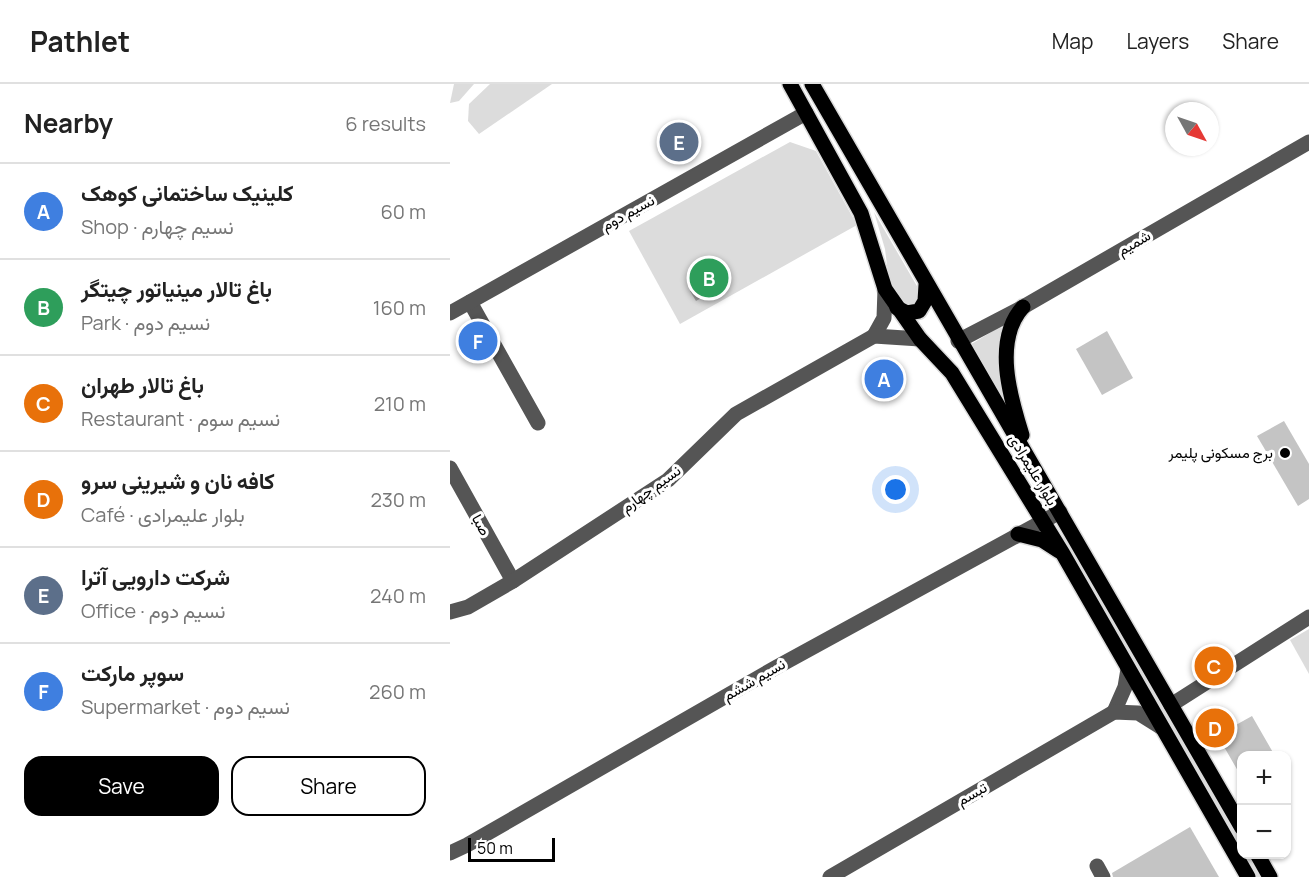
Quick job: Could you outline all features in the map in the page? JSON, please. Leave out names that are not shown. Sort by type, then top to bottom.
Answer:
[{"type":"main road","name":"بلوار علیمرادی","points":[[790,84],[861,213],[885,289],[920,339],[952,373],[1063,554],[1248,877]]},
{"type":"main road","name":"بلوار علیمرادی","points":[[812,84],[958,341],[1029,458],[1237,819]]},
{"type":"main road","points":[[897,308],[907,313],[919,311],[925,301],[926,285]]},
{"type":"main road","points":[[1023,307],[1012,319],[1007,336],[1008,373],[1014,410],[1029,458]]},
{"type":"main road","points":[[1018,534],[1042,540],[1063,554]]},
{"type":"main road","points":[[1259,859],[1270,877]]},
{"type":"street","name":"نسیم دوم","points":[[450,313],[806,113]]},
{"type":"street","name":"شمیم","points":[[958,341],[1023,307],[1309,142]]},
{"type":"street","points":[[874,336],[884,318],[885,289]]},
{"type":"street","points":[[470,302],[538,423]]},
{"type":"street","points":[[874,336],[890,335],[920,339]]},
{"type":"street","name":"نسیم چهارم","points":[[450,612],[468,607],[513,581],[668,480],[736,414],[874,336]]},
{"type":"street","name":"صبا","points":[[450,468],[513,581]]},
{"type":"street","name":"نسیم ششم","points":[[450,853],[754,680],[1060,512]]},
{"type":"street","points":[[1172,705],[1309,617]]},
{"type":"street","points":[[1128,669],[1125,687],[1114,712],[1138,713],[1162,728]]},
{"type":"street","name":"تبسم","points":[[831,877],[1114,712]]},
{"type":"shaded area","points":[[454,84],[474,84],[459,101],[450,103]]},
{"type":"shaded area","points":[[490,84],[552,84],[479,134],[468,121],[469,104]]},
{"type":"shaded area","points":[[790,142],[816,151],[857,225],[680,324],[629,231]]},
{"type":"shaded area","points":[[874,212],[921,293],[921,302],[906,310],[891,298],[885,249]]},
{"type":"shaded area","points":[[709,279],[715,290],[696,301],[690,291]]},
{"type":"shaded area","points":[[1001,326],[1000,370],[1010,415],[970,345]]},
{"type":"shaded area","points":[[1066,536],[1237,835],[1237,847],[1061,539]]},
{"type":"shaded area","points":[[1309,629],[1309,674],[1290,640]]},
{"type":"shaded area","points":[[1244,859],[1251,859],[1261,877],[1254,877]]},
{"type":"building","points":[[1107,331],[1133,378],[1102,395],[1076,349]]},
{"type":"building","name":"برج مسکونی پلیمر","points":[[1284,421],[1309,464],[1309,499],[1298,506],[1257,436]]},
{"type":"building","points":[[1252,716],[1272,751],[1237,751],[1237,769],[1223,745],[1231,741],[1225,731]]},
{"type":"building","points":[[1190,827],[1219,877],[1113,877],[1112,873]]},
{"type":"place","name":"شرکت دارویی آترا","points":[[679,142]]},
{"type":"place","name":"باغ تالار مینیاتور چیتگر","points":[[709,278]]},
{"type":"place","name":"سوپر مارکت","points":[[478,341]]},
{"type":"place","name":"کلینیک ساختمانی کوهک","points":[[884,379]]},
{"type":"place","name":"برج مسکونی پلیمر","points":[[1285,453]]},
{"type":"place","name":"باغ تالار طهران","points":[[1214,666]]},
{"type":"place","name":"کافه نان و شیرینی سرو","points":[[1215,728]]}]
